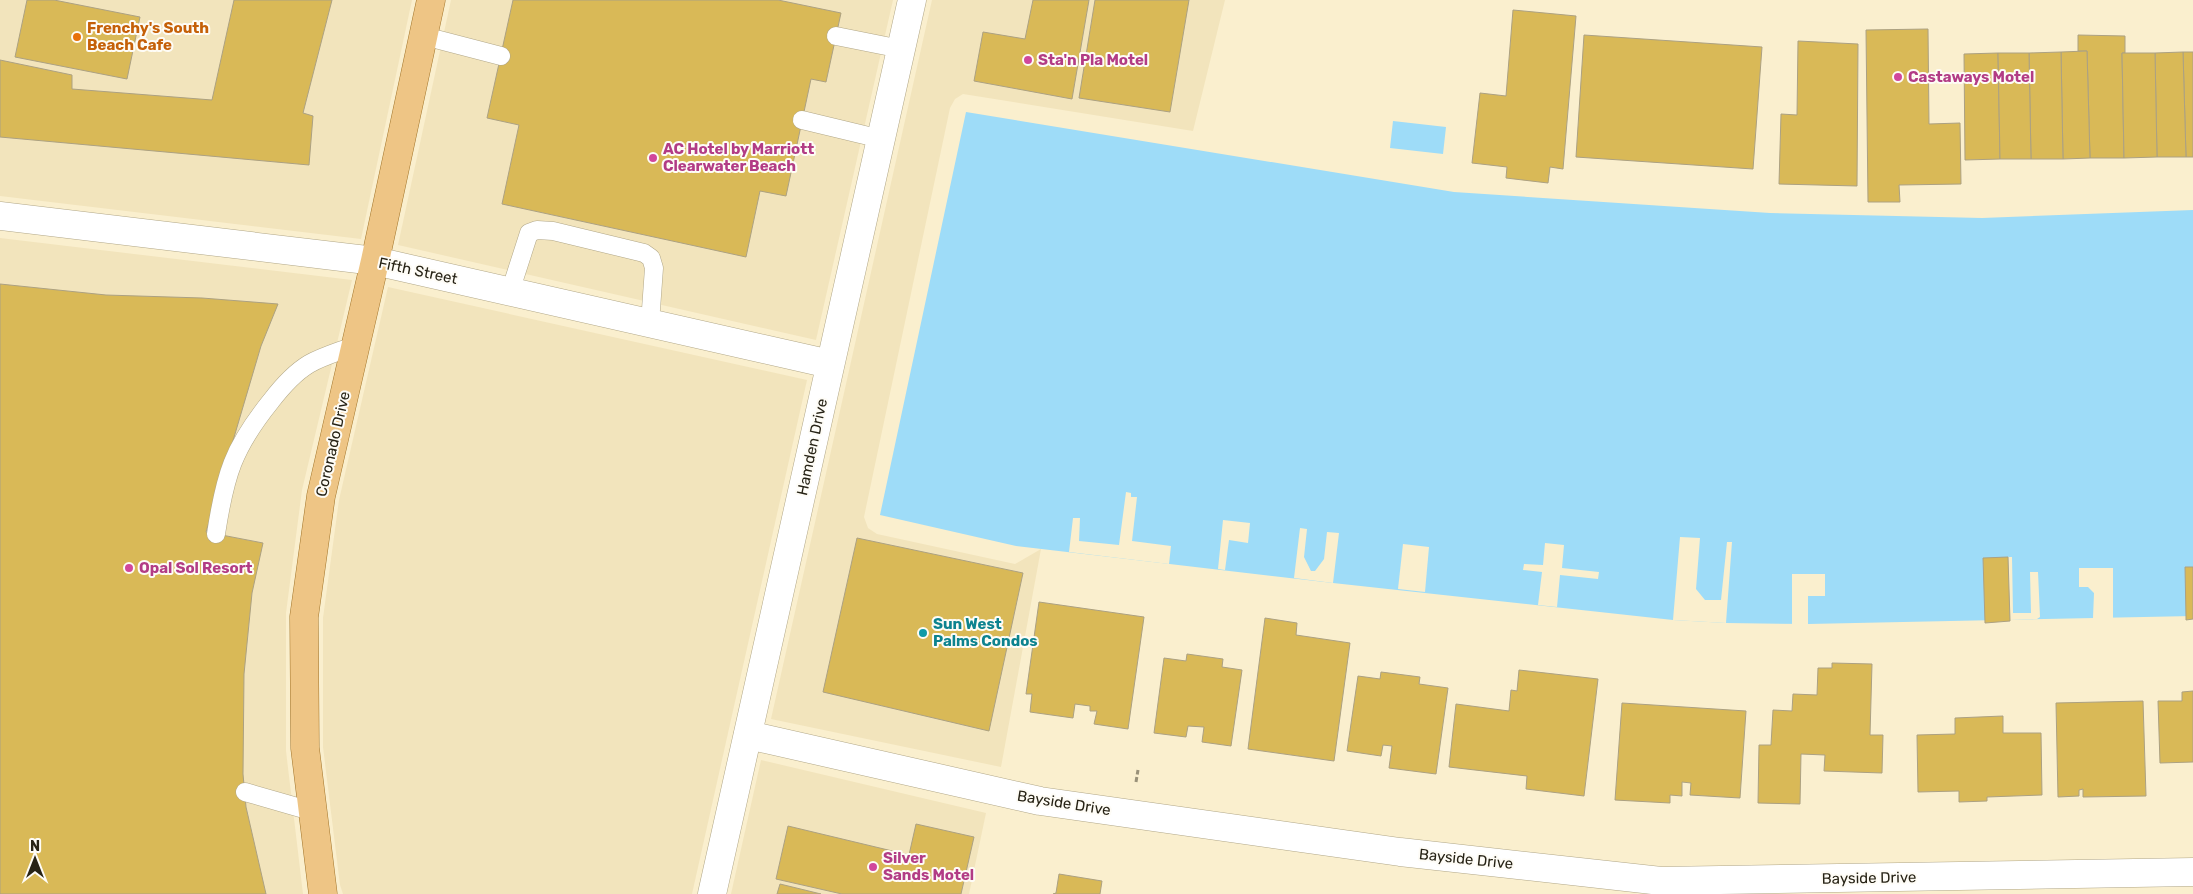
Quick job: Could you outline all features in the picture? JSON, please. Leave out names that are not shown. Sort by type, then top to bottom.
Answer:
[{"type":"main road","name":"Coronado Drive","points":[[323,894],[304,748],[304,617],[321,496],[375,262],[431,0]]},
{"type":"street","name":"Hamden Drive","points":[[712,894],[912,0]]},
{"type":"street","name":"Fifth Street","points":[[0,216],[375,262],[830,364]]},
{"type":"street","name":"Bayside Drive","points":[[748,735],[1040,801],[1400,852],[1661,882],[2193,872]]},
{"type":"lane","points":[[424,36],[501,56]]},
{"type":"lane","points":[[836,36],[902,49]]},
{"type":"lane","points":[[802,120],[881,139]]},
{"type":"lane","points":[[510,292],[529,233],[537,230],[552,231],[644,253],[651,258],[654,268],[650,324]]},
{"type":"lane","points":[[216,534],[222,491],[234,456],[251,426],[282,387],[309,364],[356,345]]},
{"type":"lane","points":[[245,792],[311,811]]},
{"type":"shaded area","points":[[0,0],[412,0],[361,239],[0,196]]},
{"type":"shaded area","points":[[451,0],[893,0],[816,340],[398,245]]},
{"type":"shaded area","points":[[932,0],[1225,0],[1193,131],[963,94],[955,99],[950,108],[864,517],[868,528],[877,534],[1015,564],[1041,549],[1001,767],[771,719]]},
{"type":"shaded area","name":"Opal Sol Resort","points":[[0,238],[352,280],[302,490],[286,613],[286,751],[303,894],[0,894]]},
{"type":"shaded area","points":[[388,287],[807,380],[692,894],[343,894],[340,885],[323,747],[323,618],[339,500]]},
{"type":"shaded area","points":[[761,760],[986,813],[969,894],[731,894]]},
{"type":"water","points":[[966,112],[1454,192],[1770,213],[1982,218],[2193,210],[2193,616],[1808,624],[1673,620],[1016,546],[880,515]]},
{"type":"water","points":[[1393,121],[1446,127],[1443,154],[1390,148]]},
{"type":"pier","points":[[1126,492],[1131,493],[1131,497],[1137,497],[1132,541],[1171,546],[1169,564],[1069,552],[1073,518],[1080,518],[1079,541],[1119,545]]},
{"type":"pier","points":[[1223,520],[1250,523],[1248,543],[1229,540],[1225,570],[1218,569]]},
{"type":"pier","points":[[1300,528],[1307,529],[1304,557],[1311,571],[1315,571],[1324,559],[1327,532],[1339,533],[1333,583],[1294,578]]},
{"type":"pier","points":[[1680,537],[1700,538],[1696,589],[1705,600],[1721,600],[1727,542],[1732,542],[1726,623],[1673,620]]},
{"type":"pier","points":[[1545,543],[1564,545],[1562,568],[1599,572],[1598,579],[1560,575],[1557,607],[1538,605],[1542,572],[1523,570],[1524,564],[1543,565]]},
{"type":"pier","points":[[1403,544],[1429,547],[1425,592],[1398,589]]},
{"type":"pier","points":[[2008,557],[2012,557],[2013,613],[2031,613],[2030,572],[2038,572],[2040,617],[2037,619],[2010,620]]},
{"type":"pier","points":[[2079,568],[2113,568],[2113,618],[2093,618],[2094,593],[2088,587],[2079,587]]},
{"type":"pier","points":[[1792,574],[1825,574],[1825,596],[1808,596],[1808,624],[1792,624]]},
{"type":"building","name":"Frenchy's South Beach Cafe","points":[[27,0],[54,0],[140,17],[127,79],[15,57]]},
{"type":"building","points":[[234,0],[332,0],[303,113],[313,116],[309,165],[0,137],[0,60],[72,75],[72,89],[212,100]]},
{"type":"building","name":"AC Hotel by Marriott Clearwater Beach","points":[[513,0],[778,0],[841,13],[826,82],[811,79],[786,196],[760,191],[746,257],[502,204],[519,125],[487,118]]},
{"type":"building","name":"Sta'n Pla Motel","points":[[1033,0],[1089,0],[1072,99],[974,81],[983,32],[1025,39]]},
{"type":"building","points":[[1095,0],[1189,0],[1170,112],[1079,98]]},
{"type":"building","points":[[1513,10],[1576,16],[1563,169],[1550,167],[1548,183],[1506,178],[1507,167],[1472,163],[1480,93],[1506,96]]},
{"type":"building","name":"Castaways Motel","points":[[1928,29],[1929,124],[1960,123],[1961,184],[1899,185],[1900,202],[1868,202],[1866,30]]},
{"type":"building","points":[[1584,35],[1762,47],[1753,169],[1576,157]]},
{"type":"building","points":[[2078,35],[2125,36],[2125,53],[2122,53],[2124,158],[2090,158],[2087,51],[2078,51]]},
{"type":"building","points":[[1798,41],[1858,44],[1857,186],[1779,184],[1781,114],[1797,115]]},
{"type":"building","points":[[2087,51],[2090,158],[2063,159],[2061,52]]},
{"type":"building","points":[[2061,52],[2063,159],[2031,159],[2029,53]]},
{"type":"building","points":[[2183,52],[2193,52],[2193,157],[2186,157]]},
{"type":"building","points":[[2183,52],[2186,157],[2157,157],[2155,53]]},
{"type":"building","points":[[1998,53],[2000,159],[1965,160],[1964,54]]},
{"type":"building","points":[[1998,53],[2029,53],[2031,159],[2000,159]]},
{"type":"building","points":[[2122,53],[2155,53],[2157,157],[2124,158]]},
{"type":"building","name":"Opal Sol Resort","points":[[0,284],[106,295],[202,298],[278,304],[261,346],[206,532],[263,543],[252,593],[244,674],[243,774],[246,807],[266,894],[0,894]]},
{"type":"building","name":"Sun West Palms Condos","points":[[857,538],[1023,573],[989,731],[823,692]]},
{"type":"building","points":[[2008,557],[2010,621],[1985,623],[1983,558]]},
{"type":"building","points":[[2185,567],[2193,567],[2193,619],[2186,620],[2186,617]]},
{"type":"building","points":[[1039,602],[1144,617],[1128,729],[1094,724],[1097,711],[1090,711],[1090,706],[1075,704],[1073,718],[1030,712],[1032,694],[1026,694]]},
{"type":"building","points":[[1265,618],[1297,623],[1296,635],[1350,643],[1334,761],[1248,749]]},
{"type":"building","points":[[1187,654],[1223,659],[1222,667],[1242,670],[1231,746],[1202,742],[1204,727],[1188,726],[1186,737],[1154,733],[1164,658],[1186,661]]},
{"type":"building","points":[[1832,663],[1872,664],[1870,735],[1883,735],[1882,773],[1824,771],[1825,755],[1801,754],[1800,804],[1758,803],[1759,745],[1771,745],[1773,710],[1792,711],[1793,694],[1817,695],[1818,668],[1832,668]]},
{"type":"building","points":[[1519,670],[1598,679],[1584,796],[1526,789],[1527,776],[1449,767],[1456,704],[1509,711],[1511,690],[1517,691]]},
{"type":"building","points":[[1381,672],[1420,677],[1419,684],[1448,688],[1436,774],[1389,768],[1392,746],[1383,745],[1381,756],[1347,751],[1358,676],[1380,679]]},
{"type":"building","points":[[2193,691],[2193,762],[2160,763],[2158,701],[2182,701],[2182,692]]},
{"type":"building","points":[[2143,701],[2146,796],[2083,797],[2083,789],[2079,790],[2079,796],[2058,797],[2056,703]]},
{"type":"building","points":[[1622,703],[1746,711],[1740,798],[1690,795],[1691,783],[1682,782],[1682,796],[1670,795],[1670,803],[1615,800]]},
{"type":"building","points":[[2003,716],[2003,733],[2041,733],[2042,795],[1987,797],[1987,801],[1959,802],[1959,791],[1918,792],[1917,735],[1955,734],[1955,718]]},
{"type":"building","name":"Silver Sands Motel","points":[[916,824],[974,837],[961,894],[842,894],[776,879],[788,826],[909,855]]},
{"type":"building","points":[[1059,874],[1102,881],[1100,894],[1053,894],[1056,893]]},
{"type":"building","points":[[780,884],[821,894],[777,894]]},
{"type":"place","name":"Frenchy's South Beach Cafe","points":[[77,37]]},
{"type":"place","name":"Sta'n Pla Motel","points":[[1028,60]]},
{"type":"place","name":"Castaways Motel","points":[[1898,77]]},
{"type":"place","name":"AC Hotel by Marriott Clearwater Beach","points":[[653,158]]},
{"type":"place","name":"Opal Sol Resort","points":[[129,568]]},
{"type":"place","name":"Sun West Palms Condos","points":[[923,633]]},
{"type":"place","name":"Silver Sands Motel","points":[[873,867]]}]
